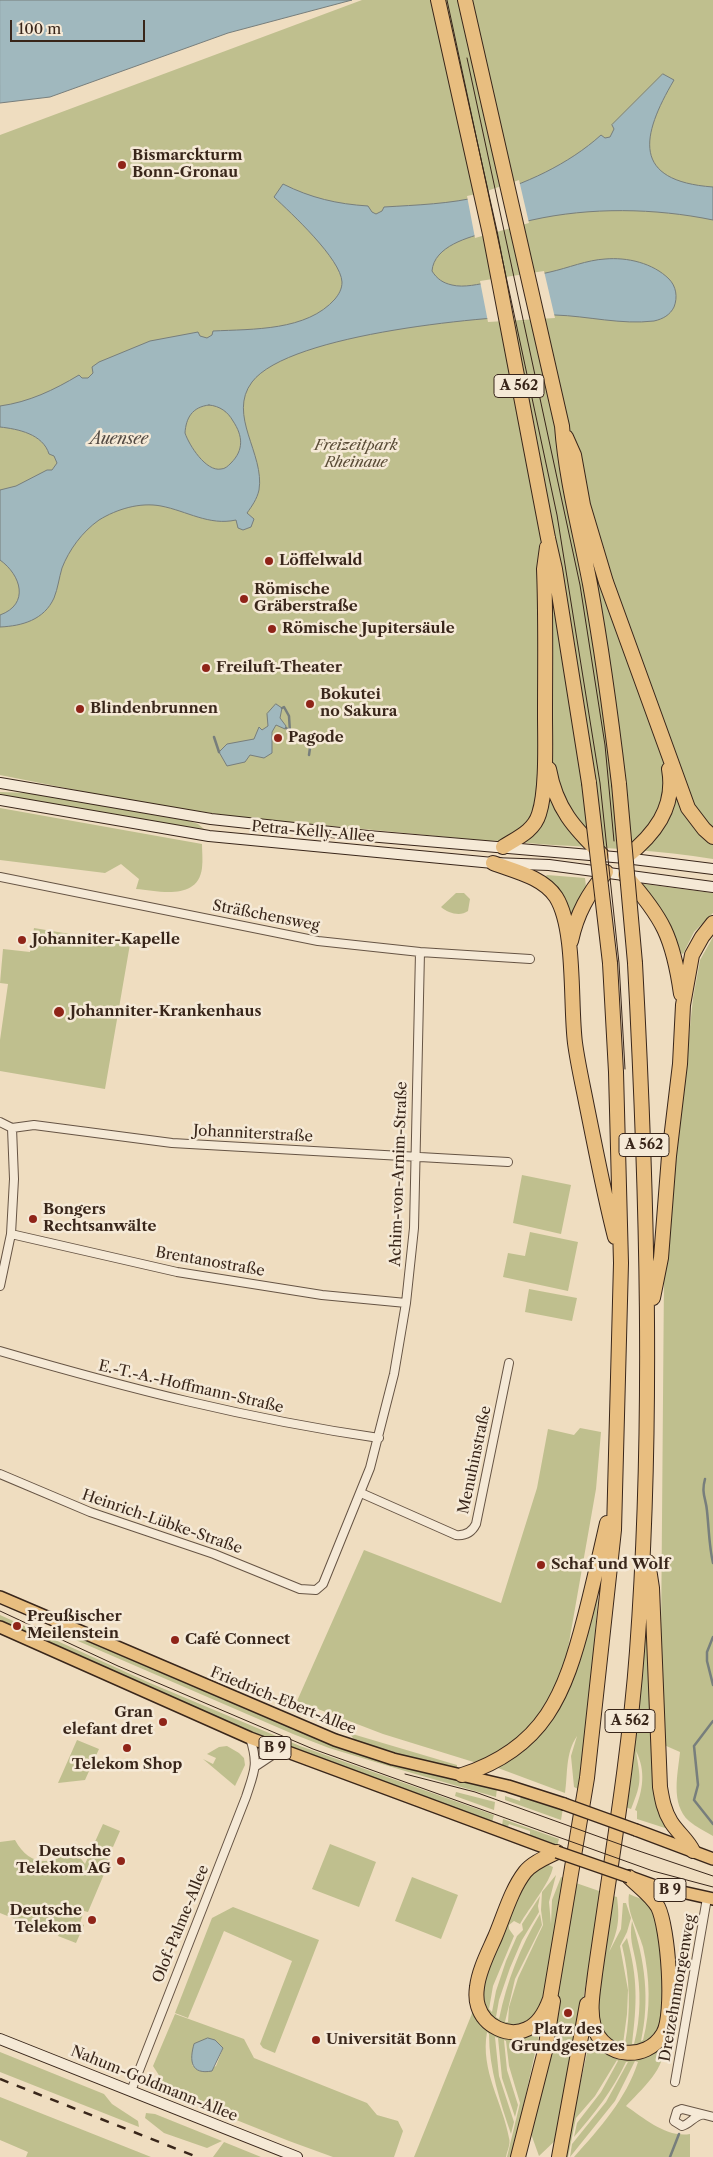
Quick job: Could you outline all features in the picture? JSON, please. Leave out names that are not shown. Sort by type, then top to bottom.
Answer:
[{"type":"highway","name":"A 562","points":[[438,0],[490,234],[559,588],[589,783],[610,963],[617,1102],[621,1263],[616,1488],[612,1556],[587,1778],[552,2008],[544,2050],[518,2157]]},
{"type":"highway","name":"A 562","points":[[465,0],[562,426],[564,457],[590,584],[609,699],[635,963],[644,1128],[647,1327],[644,1528],[637,1651],[627,1751],[595,1974],[584,2018],[559,2157]]},
{"type":"highway","points":[[562,426],[574,455],[583,505],[606,582],[688,808],[704,830],[713,837]]},
{"type":"highway","points":[[503,847],[525,834],[539,815],[542,797],[545,744],[544,569],[548,538]]},
{"type":"highway","points":[[570,947],[575,922],[584,902],[656,829],[665,811],[671,777],[665,741]]},
{"type":"highway","points":[[545,744],[553,789],[561,808],[580,834],[604,856]]},
{"type":"highway","points":[[493,863],[538,881],[548,888],[556,898],[561,909],[570,947],[572,1007],[576,1044],[604,1192],[621,1263]]},
{"type":"highway","points":[[618,868],[647,900],[662,923],[672,944],[683,1005]]},
{"type":"highway","points":[[647,1327],[660,1258],[669,1156],[680,1064],[683,1005],[692,955],[713,922]]},
{"type":"highway","points":[[462,1775],[491,1764],[524,1742],[544,1719],[561,1692],[568,1676],[581,1632],[616,1488]]},
{"type":"highway","points":[[644,1528],[652,1588],[660,1787],[663,1804],[671,1822],[686,1838],[693,1851]]},
{"type":"highway","points":[[557,1852],[535,1863],[526,1870],[516,1886],[484,1965],[477,1988],[478,2008],[486,2020],[498,2029],[511,2032],[527,2029],[539,2019],[546,2010],[550,1999],[560,1946]]},
{"type":"highway","points":[[595,1974],[592,2011],[594,2025],[600,2038],[610,2048],[625,2053],[639,2052],[653,2044],[664,2033],[669,2017],[665,1925],[658,1906],[629,1877]]},
{"type":"main road","name":"Petra-Kelly-Allee","points":[[0,783],[211,819],[368,836],[604,856],[618,868]]},
{"type":"main road","name":"Petra-Kelly-Allee","points":[[0,800],[209,836],[493,863],[618,868]]},
{"type":"main road","points":[[618,868],[713,869]]},
{"type":"main road","points":[[618,868],[713,887]]},
{"type":"main road","name":"Friedrich-Ebert-Allee","points":[[0,1597],[335,1740],[393,1759],[508,1786],[564,1804],[693,1851]]},
{"type":"main road","name":"B 9","points":[[0,1627],[280,1750],[655,1886],[710,1898]]},
{"type":"main road","name":"B 9","points":[[693,1851],[713,1859]]},
{"type":"main road","name":"Nahum-Goldmann-Allee","points":[[0,2039],[297,2157]]},
{"type":"street","name":"Sträßchensweg","points":[[0,877],[318,941],[420,952],[530,958]]},
{"type":"street","name":"Achim-von-Arnim-Straße","points":[[316,1590],[323,1584],[361,1493],[379,1438],[394,1374],[406,1303],[414,1228],[420,952]]},
{"type":"street","points":[[0,1122],[12,1128],[14,1179],[11,1234],[0,1286]]},
{"type":"street","name":"Johanniterstraße","points":[[12,1128],[34,1125],[208,1146],[415,1155],[508,1162]]},
{"type":"street","name":"Brentanostraße","points":[[11,1234],[177,1272],[322,1295],[406,1303]]},
{"type":"street","name":"E.-T.-A.-Hoffmann-Straße","points":[[0,1351],[76,1374],[176,1400],[279,1422],[379,1438]]},
{"type":"street","name":"Menuhinstraße","points":[[361,1493],[456,1536],[465,1535],[471,1531],[476,1524],[509,1363]]},
{"type":"street","name":"Heinrich-Lübke-Straße","points":[[0,1474],[90,1512],[214,1554],[300,1589],[316,1590]]},
{"type":"street","name":"Olof-Palme-Allee","points":[[131,2091],[246,1797],[256,1766],[255,1753],[250,1738]]},
{"type":"street","points":[[256,1766],[280,1750]]},
{"type":"street","name":"Dreizehnmorgenweg","points":[[675,2082],[710,1898]]},
{"type":"street","points":[[701,2115],[713,2118]]},
{"type":"green space","name":"Freizeitpark Rheinaue","points":[[362,0],[713,0],[713,859],[653,851],[489,841],[237,817],[131,801],[0,775],[0,135]]},
{"type":"green space","points":[[0,792],[28,793],[189,821],[198,824],[204,829],[169,825],[0,796]]},
{"type":"green space","points":[[0,808],[202,844],[202,868],[199,878],[185,890],[166,892],[136,889],[139,879],[121,864],[105,873],[0,860]]},
{"type":"green space","points":[[547,875],[585,878],[586,887],[571,914],[545,877]]},
{"type":"green space","points":[[642,885],[713,893],[713,913],[694,932],[683,954],[671,929]]},
{"type":"green space","points":[[456,893],[464,893],[470,899],[468,911],[465,913],[454,914],[441,907]]},
{"type":"green space","name":"Johanniter-Krankenhaus","points":[[34,928],[130,944],[105,1089],[0,1071],[0,1040],[8,984],[0,983],[3,949],[30,952]]},
{"type":"green space","points":[[713,937],[713,1836],[689,1821],[679,1806],[677,1779],[680,1752],[664,1745],[661,1641],[664,1277],[693,998],[700,960]]},
{"type":"green space","points":[[522,1175],[571,1185],[561,1234],[513,1223]]},
{"type":"green space","points":[[530,1232],[578,1242],[568,1291],[503,1277],[508,1253],[525,1256]]},
{"type":"green space","points":[[529,1289],[577,1298],[572,1321],[525,1312]]},
{"type":"green space","points":[[580,1428],[601,1432],[596,1489],[564,1671],[546,1705],[527,1732],[480,1764],[383,1734],[297,1701],[364,1550],[501,1603],[537,1488],[548,1429],[574,1435]]},
{"type":"green space","points":[[647,1589],[665,1828],[637,1819],[637,1811],[635,1810],[640,1795],[642,1773],[636,1751],[639,1785],[631,1809],[625,1807]]},
{"type":"green space","points":[[595,1596],[598,1598],[590,1692],[578,1789],[574,1787],[571,1756],[577,1736],[570,1750],[565,1793],[498,1768],[538,1734]]},
{"type":"green space","points":[[0,1615],[150,1683],[300,1746],[494,1815],[492,1822],[298,1753],[210,1716],[0,1622]]},
{"type":"green space","points":[[73,1635],[331,1744],[407,1768],[497,1788],[496,1797],[329,1748],[71,1638]]},
{"type":"green space","points":[[349,1733],[457,1765],[457,1770],[415,1761],[357,1743]]},
{"type":"green space","points":[[77,1740],[99,1749],[85,1780],[58,1783]]},
{"type":"green space","points":[[227,1746],[244,1758],[245,1765],[235,1786],[203,1759],[213,1764],[216,1758],[207,1754],[219,1747]]},
{"type":"green space","points":[[456,1792],[495,1802],[494,1810],[455,1796]]},
{"type":"green space","points":[[521,1794],[563,1808],[561,1820],[505,1800],[505,1796],[520,1801]]},
{"type":"green space","points":[[503,1819],[559,1839],[557,1846],[530,1836],[530,1831],[509,1824],[507,1828],[502,1826]]},
{"type":"green space","points":[[103,1824],[120,1831],[113,1847],[110,1846],[106,1858],[110,1860],[88,1912],[84,1911],[80,1923],[84,1925],[76,1943],[58,1936],[60,1932],[47,1926],[45,1931],[0,1913],[0,1842],[15,1840],[27,1855],[41,1861],[57,1858],[73,1848],[85,1864]]},
{"type":"green space","points":[[330,1844],[376,1862],[359,1907],[312,1889]]},
{"type":"green space","points":[[544,1863],[553,1867],[539,1896],[520,1924],[514,1921],[509,1925],[509,1929],[514,1936],[493,1986],[489,2009],[492,2012],[496,1991],[506,1961],[517,1936],[523,1930],[522,1924],[540,1896],[539,1912],[522,1940],[499,2000],[496,2017],[499,2019],[515,1965],[526,1939],[540,1914],[542,1925],[515,1979],[505,2022],[508,2022],[509,2007],[518,1978],[543,1925],[541,1910],[542,1892],[556,1875],[549,1902],[551,1924],[552,1900],[561,1877],[566,1879],[550,1977],[538,2015],[519,2027],[496,2022],[483,2006],[484,1978],[518,1894],[530,1876]]},
{"type":"green space","points":[[412,1877],[458,1895],[441,1939],[395,1921]]},
{"type":"green space","points":[[576,1883],[602,1892],[559,2137],[539,2156],[530,2131],[558,1995]]},
{"type":"green space","points":[[629,1894],[647,1902],[654,1914],[658,1928],[662,1966],[663,2004],[659,2030],[658,2033],[639,2048],[612,2045],[595,2018],[613,1896],[617,1897],[618,1919],[609,1952],[621,1929],[623,1903],[626,1903],[631,1918],[620,1946],[628,1990],[623,2044],[625,2044],[627,2031],[629,1994],[622,1945],[627,1938],[636,1991],[632,2044],[634,2044],[636,2034],[640,2004],[639,1983],[631,1938],[632,1921],[645,1981],[644,2026],[641,2041],[643,2040],[646,2029],[649,1994],[647,1970],[643,1947],[629,1907]]},
{"type":"green space","points":[[233,1907],[319,1940],[275,2053],[263,2048],[260,2044],[292,1961],[224,1931],[188,2018],[175,2013],[212,1918]]},
{"type":"green space","points":[[473,2011],[487,2029],[541,2026],[512,2157],[507,2157],[520,2103],[509,2066],[506,2041],[504,2040],[507,2070],[518,2105],[515,2117],[502,2078],[498,2038],[495,2037],[499,2076],[514,2122],[511,2134],[496,2085],[489,2047],[489,2034],[487,2032],[486,2046],[489,2073],[509,2140],[506,2157],[414,2157]]},
{"type":"green space","points":[[175,2014],[244,2039],[254,2058],[367,2103],[377,2115],[398,2121],[403,2131],[394,2157],[333,2157],[171,2094],[153,2066]],"holes":[[[223,2048],[216,2066],[205,2072],[198,2070],[192,2065]]]},
{"type":"green space","points":[[591,2035],[602,2047],[662,2044],[662,2061],[658,2069],[626,2106],[649,2122],[665,2130],[673,2133],[690,2134],[690,2157],[574,2157],[603,2124],[619,2101],[633,2076],[638,2062],[635,2061],[615,2101],[570,2157],[572,2144],[606,2102],[628,2062],[626,2062],[603,2101],[574,2137],[577,2123],[601,2092],[617,2060],[595,2096],[576,2118],[568,2157],[564,2157]]},
{"type":"green space","points":[[0,2052],[104,2094],[112,2104],[138,2121],[139,2127],[0,2072]]},
{"type":"green space","points":[[0,2097],[151,2157],[26,2157],[28,2152],[0,2140]]},
{"type":"green space","points":[[146,2113],[155,2114],[222,2141],[207,2148],[164,2133],[145,2118]]},
{"type":"green space","points":[[224,2142],[261,2157],[213,2157]]},
{"type":"water","points":[[0,0],[352,0],[228,33],[50,97],[0,103]]},
{"type":"water","name":"Auensee","points":[[663,74],[674,80],[655,120],[650,137],[650,152],[656,165],[668,176],[686,183],[713,187],[713,220],[646,211],[599,211],[554,216],[521,223],[462,240],[439,255],[434,262],[432,271],[446,283],[466,286],[535,275],[584,262],[613,259],[631,260],[648,265],[663,273],[669,279],[675,288],[676,299],[674,307],[668,314],[654,321],[642,322],[555,315],[442,323],[348,339],[306,351],[273,365],[252,382],[245,395],[243,408],[259,476],[259,490],[247,513],[254,519],[251,527],[243,530],[238,528],[236,520],[207,520],[171,508],[153,505],[129,507],[113,513],[93,525],[72,548],[62,568],[57,590],[50,606],[32,620],[0,627],[0,615],[16,604],[19,597],[19,589],[13,573],[0,560],[0,490],[16,486],[47,470],[52,470],[57,463],[54,456],[49,454],[46,447],[36,437],[22,431],[0,427],[0,406],[21,402],[41,395],[79,375],[82,378],[88,378],[93,373],[92,367],[99,362],[150,341],[198,332],[200,336],[207,338],[212,335],[213,331],[245,330],[295,323],[323,309],[335,299],[340,291],[342,282],[339,272],[325,249],[274,197],[283,184],[324,200],[368,206],[376,214],[382,211],[384,207],[433,204],[470,199],[530,180],[575,155],[601,135],[605,138],[610,137],[614,129],[612,125]],"holes":[[[203,406],[220,408],[229,415],[239,432],[241,443],[235,458],[222,469],[215,469],[204,462],[190,444],[185,433],[189,418],[194,411]]]},
{"type":"water","points":[[276,704],[282,708],[280,718],[286,726],[285,729],[276,725],[272,732],[272,753],[264,758],[250,755],[245,762],[227,766],[219,752],[227,744],[254,739],[259,727],[262,730],[268,726],[267,714]]},
{"type":"water","points":[[208,2038],[215,2040],[223,2048],[212,2071],[205,2072],[196,2069],[193,2065],[192,2056],[194,2044]]},
{"type":"pier","points":[[519,180],[529,223],[475,238],[467,196]]},
{"type":"pier","points":[[544,271],[555,318],[488,322],[480,281]]},
{"type":"waterway","points":[[282,708],[284,707],[289,716],[290,732]]},
{"type":"waterway","points":[[286,728],[310,748],[309,755]]},
{"type":"waterway","points":[[214,737],[219,752]]},
{"type":"waterway","points":[[705,1479],[704,1492],[713,1563]]},
{"type":"waterway","points":[[713,1637],[707,1652],[707,1661],[713,1685]]},
{"type":"waterway","points":[[713,1721],[694,1746],[698,1785],[694,1800],[713,1824]]},
{"type":"waterway","points":[[670,2157],[679,2134]]},
{"type":"tram line","points":[[447,0],[557,515],[600,783],[619,963],[625,1069]]},
{"type":"tram line","points":[[467,58],[580,585],[605,745],[614,841]]},
{"type":"tram line","points":[[0,1611],[118,1666],[313,1749],[653,1871],[713,1887]]},
{"type":"tram line","points":[[405,1774],[475,1792],[713,1876]]},
{"type":"railway","points":[[0,2079],[197,2157]]},
{"type":"place","name":"Bismarckturm Bonn-Gronau","points":[[122,165]]},
{"type":"place","name":"Löffelwald","points":[[269,561]]},
{"type":"place","name":"Römische Gräberstraße","points":[[244,599]]},
{"type":"place","name":"Römische Jupitersäule","points":[[272,629]]},
{"type":"place","name":"Freiluft-Theater","points":[[206,668]]},
{"type":"place","name":"Bokutei no Sakura","points":[[310,704]]},
{"type":"place","name":"Blindenbrunnen","points":[[80,709]]},
{"type":"place","name":"Pagode","points":[[278,738]]},
{"type":"place","name":"Johanniter-Kapelle","points":[[22,940]]},
{"type":"place","name":"Johanniter-Krankenhaus","points":[[59,1012]]},
{"type":"place","name":"Bongers Rechtsanwälte","points":[[33,1219]]},
{"type":"place","name":"Schaf und Wolf","points":[[541,1565]]},
{"type":"place","name":"Preußischer Meilenstein","points":[[17,1626]]},
{"type":"place","name":"Café Connect","points":[[175,1640]]},
{"type":"place","name":"Gran elefant dret","points":[[163,1722]]},
{"type":"place","name":"Telekom Shop","points":[[127,1748]]},
{"type":"place","name":"Deutsche Telekom AG","points":[[121,1861]]},
{"type":"place","name":"Deutsche Telekom","points":[[92,1920]]},
{"type":"place","name":"Platz des Grundgesetzes","points":[[568,2013]]},
{"type":"place","name":"Universität Bonn","points":[[316,2040]]}]
